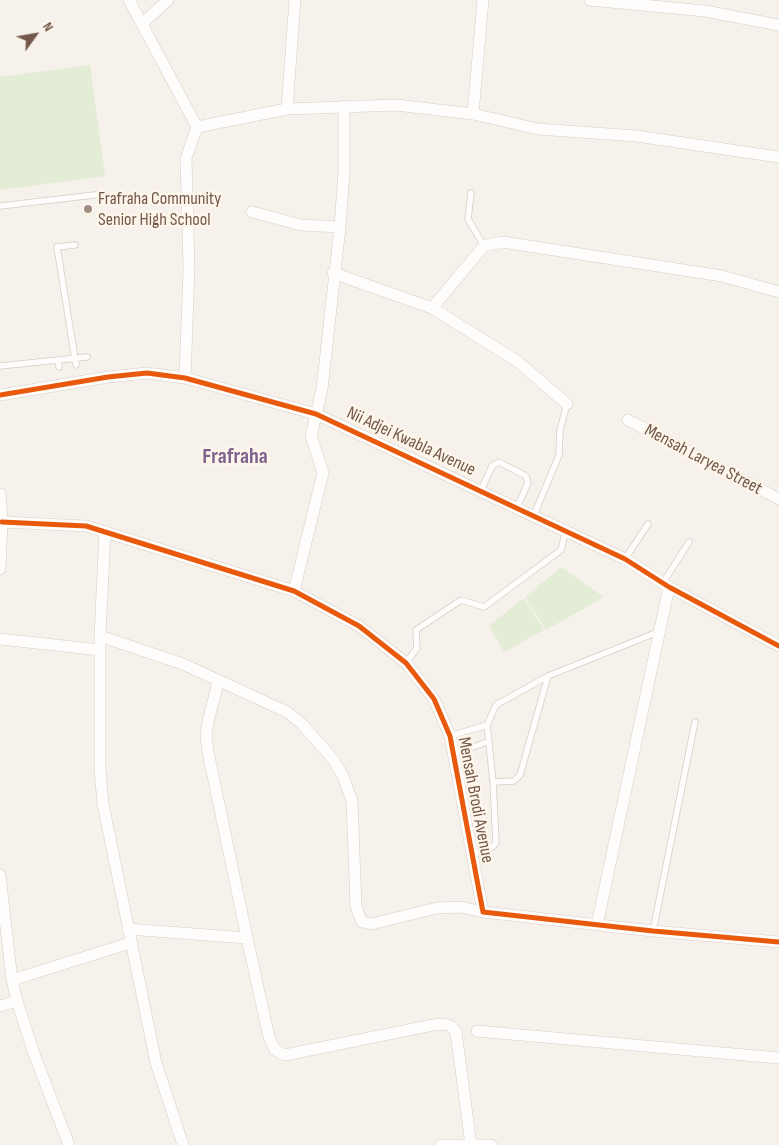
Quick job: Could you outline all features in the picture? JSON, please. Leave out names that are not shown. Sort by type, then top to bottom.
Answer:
[{"type":"street","points":[[129,0],[197,127],[186,158],[189,269],[185,378]]},
{"type":"street","points":[[143,24],[168,0]]},
{"type":"street","points":[[287,109],[295,0]]},
{"type":"street","points":[[473,114],[483,0]]},
{"type":"street","points":[[590,0],[705,6],[779,25]]},
{"type":"street","points":[[197,127],[287,109],[396,105],[473,114],[538,129],[636,136],[779,157]]},
{"type":"street","points":[[294,591],[323,473],[311,436],[322,389],[333,273],[340,227],[344,171],[344,106]]},
{"type":"street","points":[[252,212],[301,225],[340,227]]},
{"type":"street","points":[[432,308],[484,246],[503,242],[722,276],[779,292]]},
{"type":"street","points":[[333,273],[432,308],[517,361],[568,404]]},
{"type":"street","name":"Nii Adjei Kwabla Avenue","points":[[0,395],[61,380],[147,373],[185,378],[316,414],[626,559],[666,585],[779,646]]},
{"type":"street","name":"Mensah Laryea Street","points":[[628,420],[779,499]]},
{"type":"street","points":[[0,494],[0,569]]},
{"type":"street","name":"Mensah Brodi Avenue","points":[[1,522],[86,526],[248,579],[294,591],[359,626],[406,663],[434,699],[450,736],[483,912]]},
{"type":"street","points":[[105,531],[100,636],[100,769],[103,804],[156,1063],[183,1145]]},
{"type":"street","points":[[596,925],[658,632],[666,585]]},
{"type":"street","points":[[100,636],[184,664],[218,682],[287,712],[302,723],[343,776],[352,801],[356,907],[362,922],[370,924],[437,908],[461,907],[483,912],[596,925],[779,942]]},
{"type":"street","points":[[0,639],[100,650]]},
{"type":"street","points":[[218,682],[206,736],[247,938],[269,1037],[275,1050],[285,1055],[434,1025],[444,1024],[451,1026],[456,1032],[471,1145]]},
{"type":"street","points":[[0,875],[12,980],[36,1060],[69,1145]]},
{"type":"street","points":[[128,929],[247,938]]},
{"type":"street","points":[[12,980],[130,943]]},
{"type":"street","points":[[0,1006],[18,1001]]},
{"type":"street","points":[[477,1031],[779,1058]]},
{"type":"street","points":[[441,1145],[491,1145]]},
{"type":"lane","points":[[470,193],[468,219],[484,246]]},
{"type":"lane","points":[[0,206],[104,194]]},
{"type":"lane","points":[[75,246],[57,247],[76,366]]},
{"type":"lane","points":[[0,366],[87,357]]},
{"type":"lane","points":[[58,360],[59,367]]},
{"type":"lane","points":[[534,515],[559,455],[560,430],[568,404]]},
{"type":"lane","points":[[481,490],[492,466],[499,462],[526,476],[528,482],[517,507]]},
{"type":"lane","points":[[626,559],[648,524]]},
{"type":"lane","points":[[406,663],[417,648],[416,630],[462,600],[484,606],[561,550],[566,530]]},
{"type":"lane","points":[[666,585],[689,542]]},
{"type":"lane","points":[[472,854],[491,848],[496,844],[493,782],[487,742],[487,725],[496,705],[548,676],[658,632]]},
{"type":"lane","points":[[493,782],[514,781],[520,775],[548,676]]},
{"type":"lane","points":[[653,931],[695,722]]},
{"type":"lane","points":[[450,736],[487,725]]},
{"type":"lane","points":[[452,754],[487,742]]},
{"type":"green space","points":[[90,65],[105,176],[0,190],[0,77]]},
{"type":"green space","points":[[561,567],[604,597],[546,630],[525,597]]},
{"type":"green space","points":[[524,598],[544,630],[504,652],[489,626]]},
{"type":"cycle path","points":[[0,395],[108,377],[147,373],[185,378],[316,414],[625,559],[669,587],[779,646]]},
{"type":"cycle path","points":[[2,522],[86,526],[294,591],[359,626],[406,663],[434,699],[450,736],[483,912],[653,931],[779,942]]},
{"type":"place","name":"Frafraha Community Senior High School","points":[[88,209]]},
{"type":"district","name":"Frafraha","points":[[235,457]]}]
